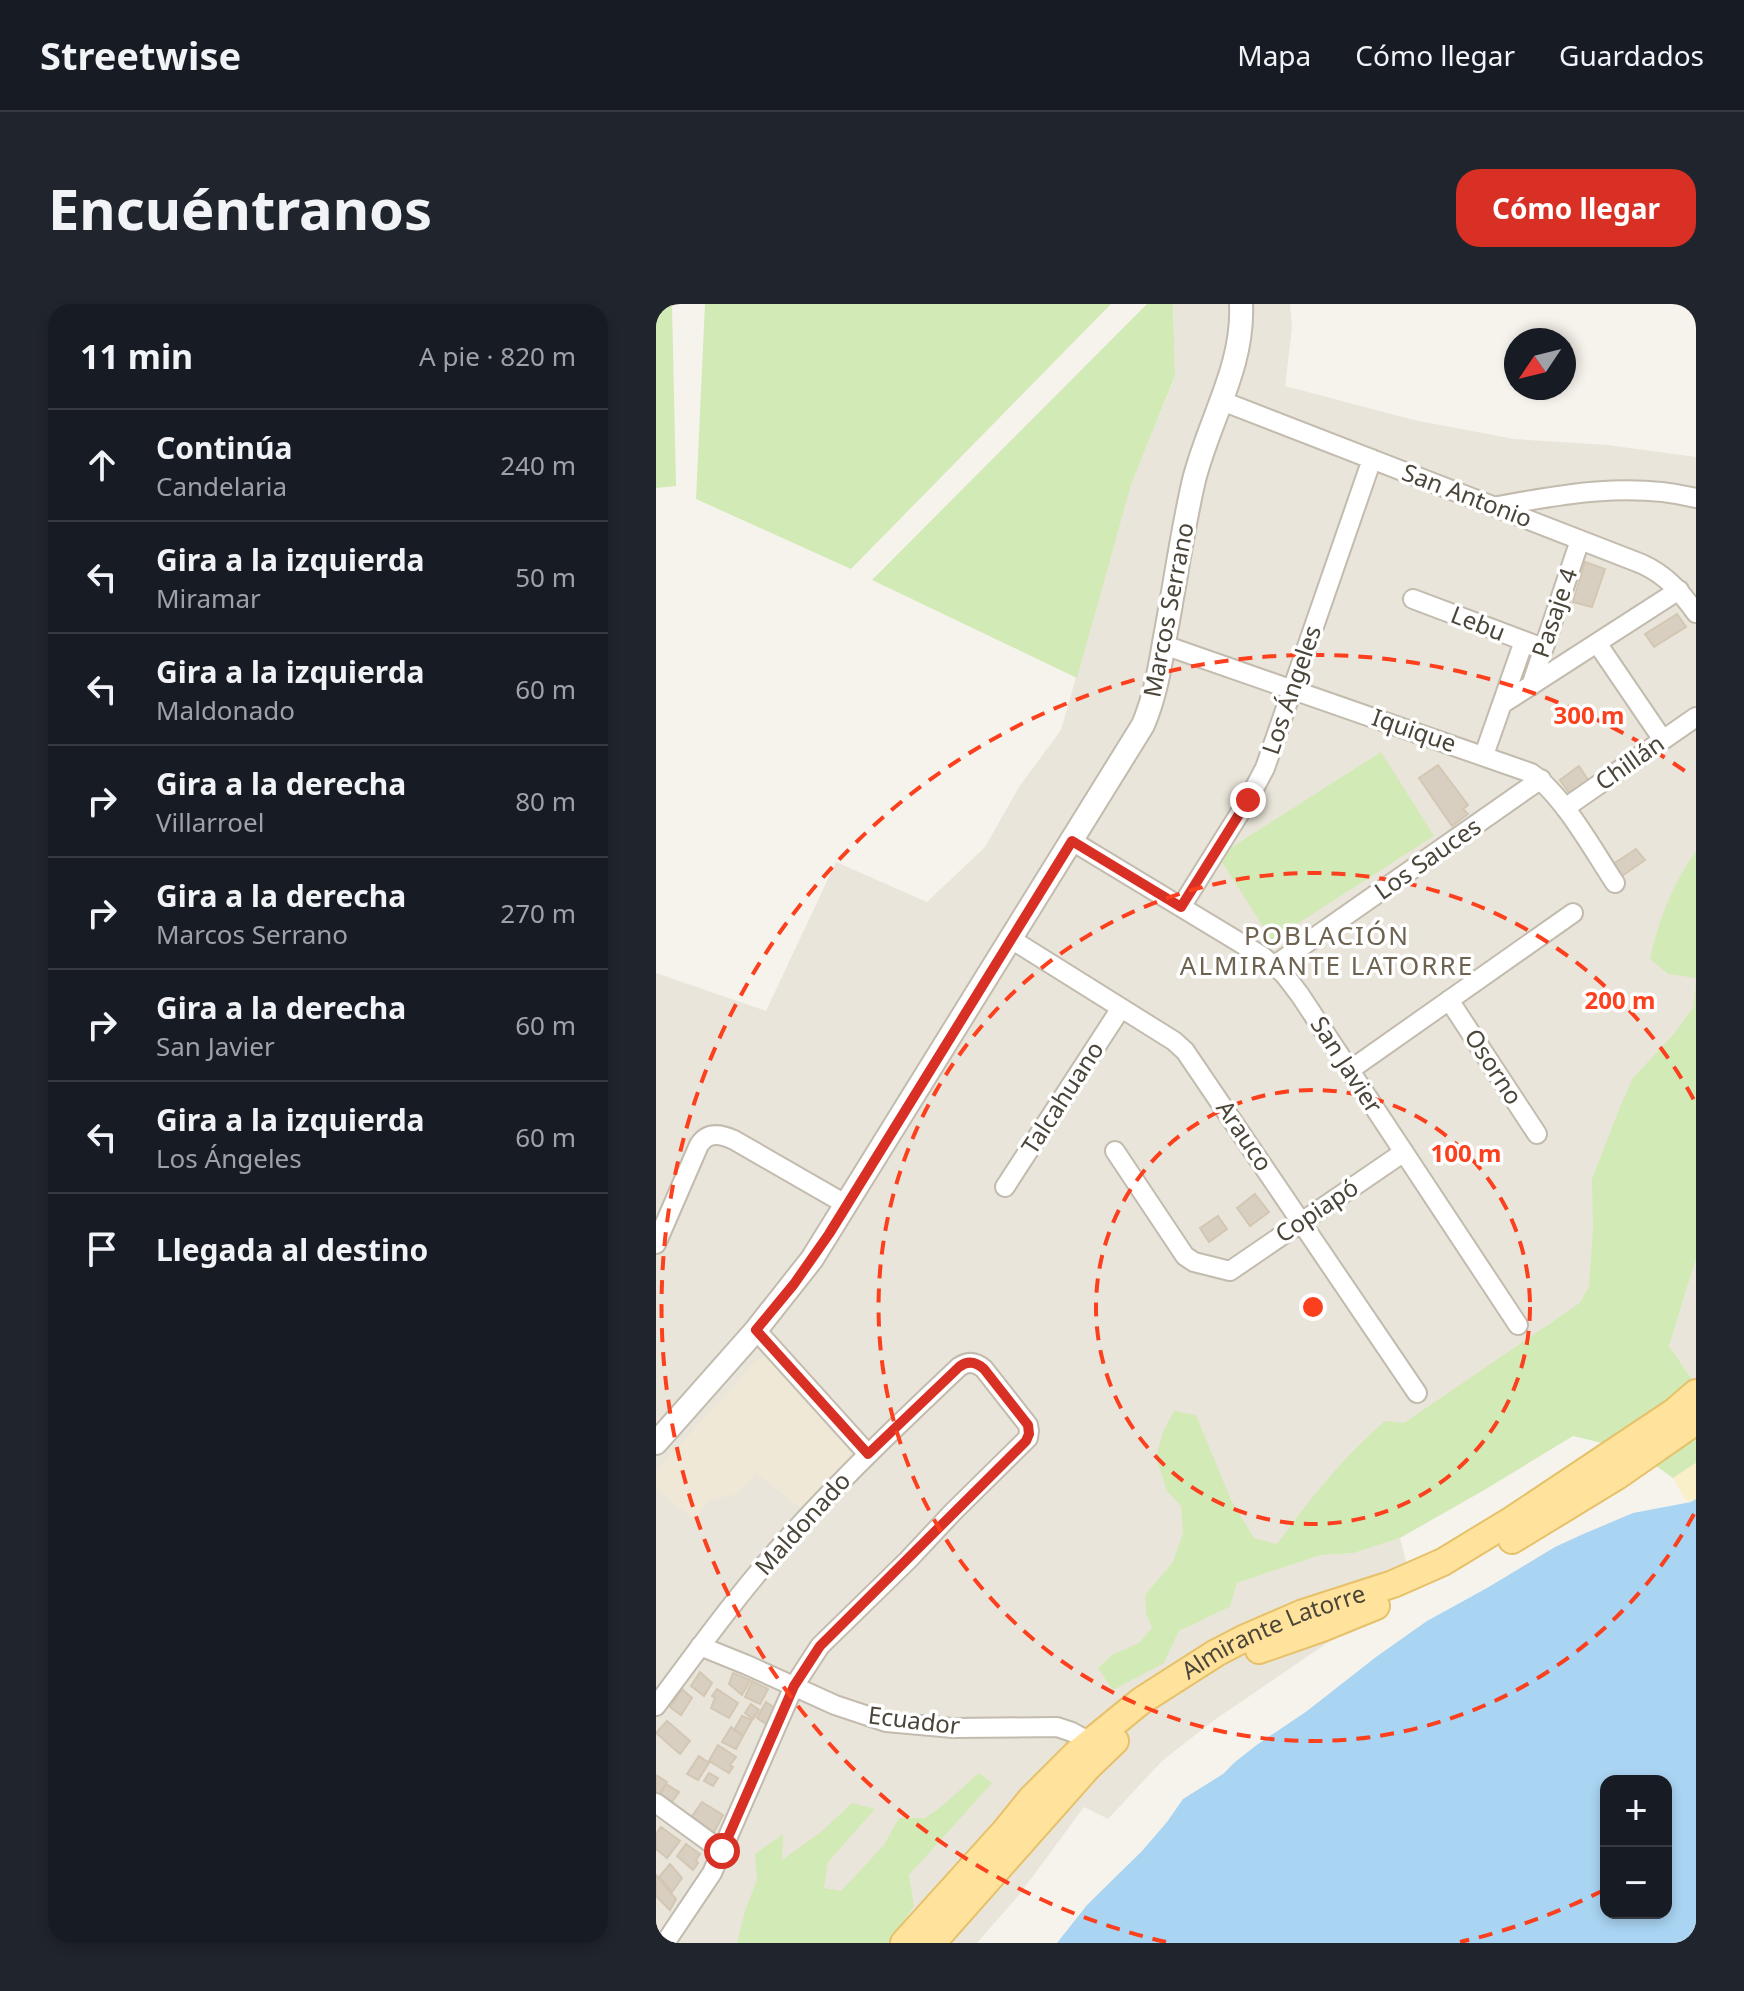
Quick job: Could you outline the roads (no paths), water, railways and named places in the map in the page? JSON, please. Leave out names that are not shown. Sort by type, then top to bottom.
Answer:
[{"type":"main road","name":"Almirante Latorre","points":[[904,1943],[1031,1799],[1090,1742],[1141,1701],[1243,1639],[1303,1613],[1393,1584],[1443,1562],[1512,1520],[1696,1393]]},
{"type":"main road","name":"Almirante Latorre","points":[[932,1943],[1087,1768],[1135,1724],[1240,1659],[1463,1568],[1617,1476],[1696,1421]]},
{"type":"street","name":"Marcos Serrano","points":[[656,1443],[756,1330],[812,1259],[1143,725],[1153,700],[1193,483],[1229,385],[1237,351],[1241,304]]},
{"type":"street","name":"San Antonio","points":[[1222,401],[1652,568],[1679,590],[1696,613]]},
{"type":"street","name":"Los Ángeles","points":[[1181,907],[1260,779],[1372,459]]},
{"type":"street","points":[[1495,507],[1562,495],[1625,490],[1662,491],[1696,498]]},
{"type":"street","name":"Pasaje 4","points":[[1531,686],[1580,540]]},
{"type":"street","points":[[1502,704],[1679,590]]},
{"type":"street","name":"Lebu","points":[[1413,599],[1543,648]]},
{"type":"street","points":[[1484,755],[1524,641]]},
{"type":"street","points":[[1597,643],[1663,740]]},
{"type":"street","name":"Iquique","points":[[1164,645],[1521,768],[1541,779],[1556,795],[1615,883]]},
{"type":"street","name":"Chillán","points":[[1565,808],[1696,717]]},
{"type":"street","name":"Los Sauces","points":[[1275,965],[1541,779]]},
{"type":"street","name":"San Javier","points":[[1072,841],[1275,965],[1292,984],[1518,1325]]},
{"type":"street","points":[[1350,1070],[1573,913]]},
{"type":"street","name":"Arauco","points":[[1011,939],[1174,1041],[1185,1051],[1417,1393]]},
{"type":"street","name":"Osorno","points":[[1449,1000],[1537,1134]]},
{"type":"street","name":"Talcahuano","points":[[1005,1187],[1121,1008]]},
{"type":"street","points":[[656,1244],[699,1145],[710,1135],[734,1140],[847,1205]]},
{"type":"street","name":"Copiapó","points":[[1115,1151],[1189,1260],[1230,1271],[1404,1152]]},
{"type":"street","points":[[756,1330],[868,1454]]},
{"type":"street","name":"Maldonado","points":[[656,1706],[742,1592],[790,1535],[868,1454],[959,1367],[972,1362],[984,1369],[1028,1425],[1026,1441],[820,1646],[794,1686]]},
{"type":"street","name":"Ecuador","points":[[700,1646],[846,1709],[886,1722],[953,1728],[1048,1726],[1066,1729],[1090,1742]]},
{"type":"street","points":[[665,1943],[705,1885],[794,1686]]},
{"type":"street","points":[[656,1803],[722,1851]]},
{"type":"water","points":[[1696,1499],[1696,1943],[1057,1943],[1087,1905],[1142,1851],[1183,1799],[1223,1774],[1258,1744],[1427,1621],[1555,1547],[1633,1513]]},
{"type":"district","name":"POBLACIÓN ALMIRANTE LATORRE","points":[[1327,951]]}]
